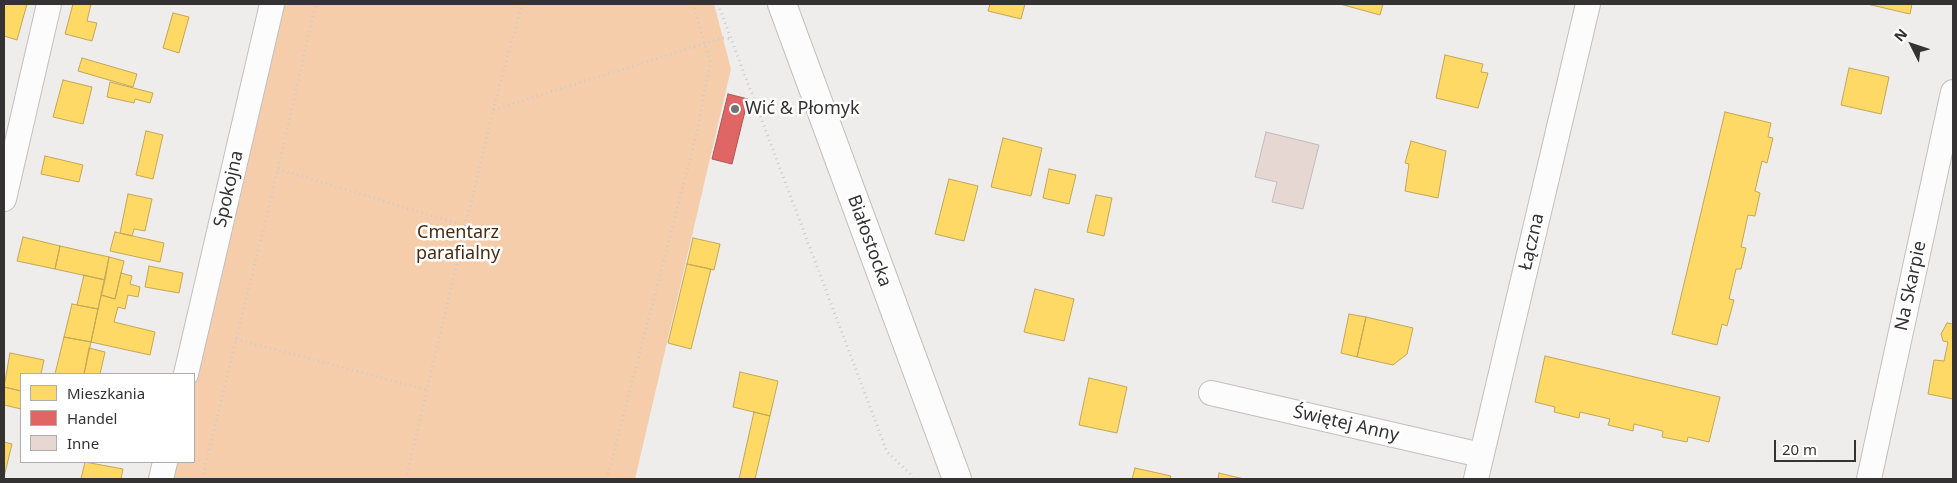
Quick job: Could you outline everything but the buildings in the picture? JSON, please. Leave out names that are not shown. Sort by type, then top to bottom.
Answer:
[{"type":"street","points":[[4,199],[50,4]]},
{"type":"street","name":"Spokojna","points":[[186,373],[272,4]]},
{"type":"street","name":"Białostocka","points":[[782,4],[957,479]]},
{"type":"street","name":"Łączna","points":[[1476,479],[1588,4]]},
{"type":"street","name":"Na Skarpie","points":[[1869,479],[1953,92]]},
{"type":"street","name":"Świętej Anny","points":[[1210,393],[1482,455]]},
{"type":"street","points":[[161,479],[165,463]]},
{"type":"path","points":[[202,479],[278,169],[316,4]]},
{"type":"path","points":[[406,479],[493,110],[522,4]]},
{"type":"path","points":[[607,479],[697,132],[710,61],[692,4]]},
{"type":"path","points":[[718,4],[887,452],[910,474],[912,479]]},
{"type":"path","points":[[493,110],[722,38],[732,39]]},
{"type":"path","points":[[278,169],[466,226]]},
{"type":"path","points":[[236,339],[427,390]]},
{"type":"green space","name":"Cmentarz parafialny","points":[[282,4],[714,4],[731,69],[635,479],[172,479],[176,463],[195,463],[195,379]]},
{"type":"place","name":"Wić & Płomyk","points":[[735,109]]}]
